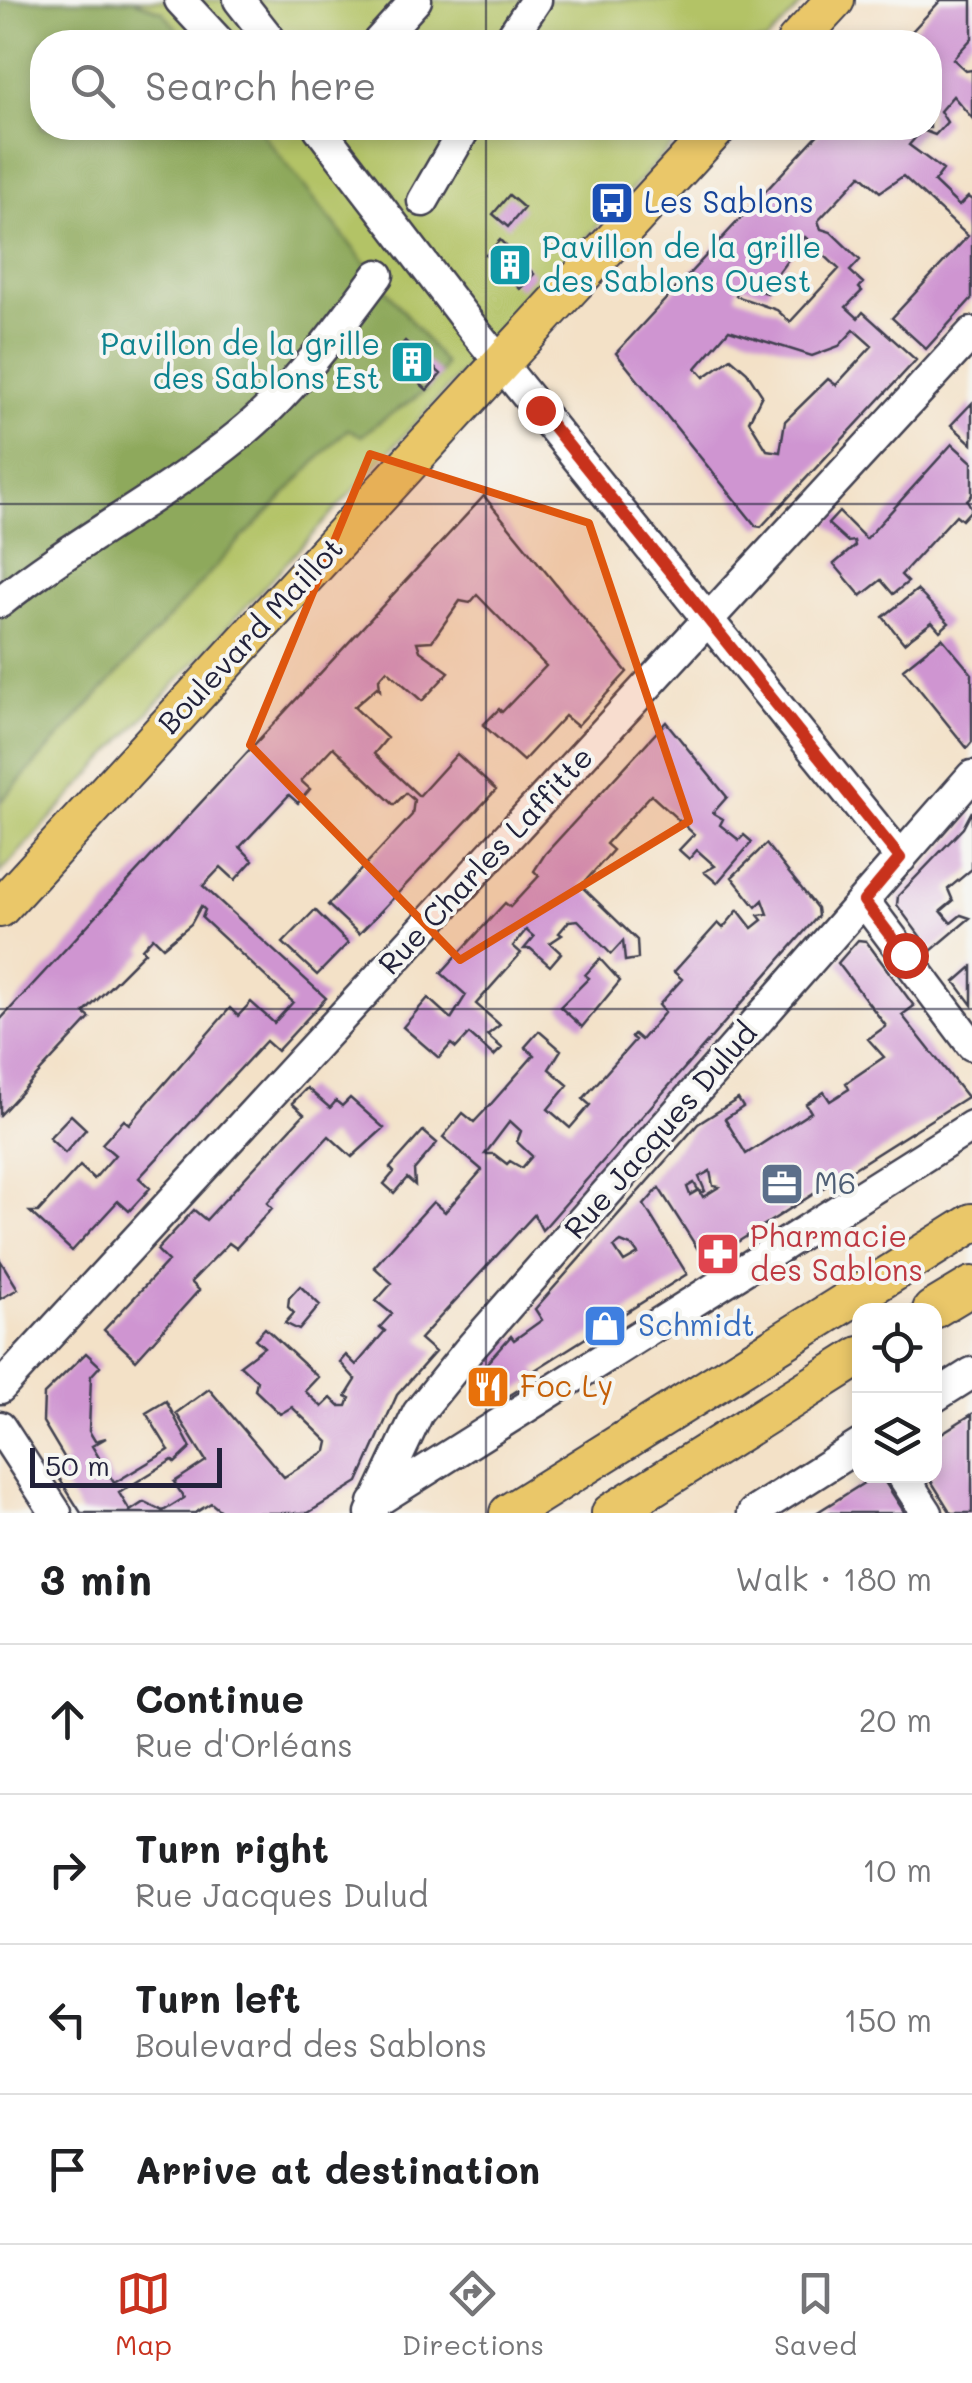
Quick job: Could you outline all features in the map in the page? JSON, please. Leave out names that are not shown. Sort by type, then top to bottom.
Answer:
[{"type":"main road","points":[[807,30],[836,0]]},
{"type":"main road","name":"Boulevard Maillot","points":[[0,908],[706,140]]},
{"type":"main road","points":[[509,1513],[972,1223]]},
{"type":"main road","points":[[942,1304],[972,1286]]},
{"type":"main road","points":[[611,1513],[852,1361]]},
{"type":"street","points":[[180,0],[209,30]]},
{"type":"street","points":[[239,0],[263,30]]},
{"type":"street","points":[[389,30],[416,0]]},
{"type":"street","points":[[516,30],[536,0]]},
{"type":"street","points":[[323,140],[900,858]]},
{"type":"street","points":[[423,200],[457,140]]},
{"type":"street","points":[[0,602],[56,557],[240,435],[330,340],[378,275]]},
{"type":"street","name":"Rue Charles Laffitte","points":[[0,1388],[972,333]]},
{"type":"street","name":"Rue Jacques Dulud","points":[[368,1510],[418,1413],[468,1351],[972,776]]},
{"type":"street","points":[[864,901],[972,1044]]},
{"type":"street","points":[[368,1510],[972,1126]]},
{"type":"street","points":[[940,1393],[972,1373]]},
{"type":"street","points":[[0,1427],[56,1513]]},
{"type":"street","points":[[753,1513],[852,1450]]},
{"type":"street","points":[[908,1483],[927,1513]]},
{"type":"highlighted area","points":[[370,454],[589,523],[689,821],[460,960],[250,745]]},
{"type":"green space","points":[[0,0],[806,0],[777,30],[30,30],[30,140],[677,140],[0,873]]},
{"type":"green space","points":[[0,0],[134,0],[163,12],[178,30],[30,30],[30,140],[268,140],[445,364],[420,395],[362,436],[348,429],[334,442],[0,802]]},
{"type":"building","points":[[941,0],[972,0],[972,38],[953,59],[966,71],[972,70],[972,118],[953,96],[942,109],[942,30],[913,30]]},
{"type":"building","points":[[813,140],[913,140],[909,145],[943,170],[934,182],[959,206],[968,197],[972,200],[972,298],[926,349],[892,318],[968,236],[903,176],[880,192],[861,175],[818,221],[821,229],[831,232],[860,260],[850,271],[863,283],[859,288],[862,291],[846,307],[858,318],[863,312],[916,360],[761,527],[756,526],[616,353]],"holes":[[[805,237],[839,269],[790,322],[777,310],[736,296],[739,286],[768,293],[772,281]],[[729,330],[812,356],[839,346],[854,330],[872,346],[836,385],[828,379],[785,421],[780,452],[767,450],[749,421],[762,395],[747,372],[731,358],[704,377],[696,368]]]},
{"type":"building","points":[[509,195],[524,208],[508,227],[493,214]]},
{"type":"building","name":"Pavillon de la grille des Sablons Ouest","points":[[500,240],[534,274],[520,289],[486,255]]},
{"type":"building","name":"Pavillon de la grille des Sablons Est","points":[[405,341],[441,374],[427,390],[391,357]]},
{"type":"building","points":[[972,403],[972,444],[951,425]]},
{"type":"building","points":[[952,444],[972,462],[972,495],[967,500],[972,509],[962,520],[956,515],[901,575],[908,582],[893,594],[881,580],[861,596],[834,564],[855,546],[854,541],[848,542],[828,524],[839,512],[866,539]]},
{"type":"building","points":[[484,496],[627,672],[577,726],[565,716],[523,761],[483,725],[499,709],[502,712],[546,666],[477,595],[470,603],[460,601],[432,641],[417,642],[420,651],[449,672],[422,701],[387,670],[379,679],[380,690],[377,687],[354,707],[387,738],[374,754],[419,796],[457,754],[496,790],[359,934],[328,905],[412,815],[414,800],[406,793],[394,805],[333,747],[301,781],[310,789],[298,803],[289,795],[240,847],[253,860],[235,880],[221,867],[203,886],[326,998],[277,1051],[266,1041],[139,1178],[150,1188],[129,1211],[118,1201],[72,1251],[30,1212],[38,1212],[80,1166],[94,1179],[115,1155],[102,1144],[124,1120],[129,1124],[230,1008],[238,1016],[251,1002],[274,1023],[293,1002],[202,918],[205,910],[201,906],[191,924],[163,947],[153,937],[142,949],[145,952],[84,1013],[90,1018],[0,1115],[0,1020]]},
{"type":"building","points":[[917,590],[949,623],[940,631],[932,622],[904,643],[883,617]]},
{"type":"building","points":[[942,638],[972,674],[972,742],[967,748],[903,669]]},
{"type":"building","points":[[666,722],[727,797],[713,813],[723,819],[720,825],[739,840],[744,835],[752,842],[717,883],[704,872],[715,866],[697,850],[689,859],[679,850],[694,834],[651,795],[606,844],[613,850],[581,886],[637,940],[638,959],[625,961],[623,941],[611,954],[578,920],[569,921],[559,933],[562,935],[550,943],[561,953],[550,966],[531,949],[524,949],[534,937],[526,930],[513,946],[521,953],[476,1004],[500,1025],[487,1035],[502,1048],[494,1056],[469,1034],[456,1048],[451,1044],[439,1058],[403,1027],[428,998],[451,1019],[466,995],[441,973],[505,903],[510,907],[539,876],[534,871],[545,854]]},
{"type":"building","points":[[972,811],[972,869],[948,889],[953,901],[941,911],[951,923],[961,915],[970,918],[931,951],[897,905],[898,896],[963,828]]},
{"type":"building","points":[[766,844],[817,908],[818,916],[546,1226],[542,1230],[534,1215],[420,1339],[435,1352],[397,1395],[358,1482],[308,1513],[223,1513],[211,1503],[195,1513],[81,1513],[54,1470],[67,1462],[43,1422],[44,1394],[86,1353],[100,1366],[91,1376],[89,1431],[95,1441],[106,1438],[92,1446],[114,1483],[169,1450],[146,1413],[166,1401],[191,1448],[175,1463],[172,1460],[119,1493],[130,1511],[144,1502],[163,1511],[184,1498],[174,1482],[206,1461],[176,1413],[209,1389],[284,1477],[326,1451],[328,1442],[292,1407],[280,1414],[255,1390],[257,1381],[240,1365],[264,1347],[255,1339],[265,1328],[318,1377],[305,1391],[322,1407],[331,1398],[339,1406],[347,1406],[350,1398],[346,1396],[356,1380],[340,1362],[346,1355],[356,1365],[385,1331],[380,1327],[392,1314],[376,1301],[392,1283],[374,1267],[433,1202],[445,1212],[482,1170],[443,1137],[463,1113],[474,1122],[491,1104],[534,1055],[525,1047],[539,1031],[561,1050],[549,1069],[568,1085],[548,1109],[570,1128],[590,1105],[583,1099],[635,1040],[631,1037],[634,1034],[641,1040],[665,1012],[659,1005],[682,979],[674,972],[718,923],[723,928],[738,910],[752,928],[762,920],[758,915],[768,914],[763,900],[756,907],[732,877]],"holes":[[[510,1121],[521,1131],[517,1142],[532,1156],[522,1168],[510,1161],[507,1164],[494,1154],[485,1154]]]},
{"type":"building","points":[[315,910],[348,943],[317,975],[283,943]]},
{"type":"building","points":[[858,940],[866,941],[914,1006],[902,1015],[967,1097],[706,1262],[659,1188],[644,1205],[687,1274],[535,1370],[540,1376],[499,1402],[478,1373],[511,1336],[514,1340],[542,1320],[535,1309],[698,1124],[738,1099],[743,1107],[725,1119],[746,1154],[811,1112],[806,1104],[824,1092],[830,1101],[849,1089],[846,1083],[884,1057],[868,1039],[886,1026],[838,963]],"holes":[[[710,1171],[713,1186],[719,1187],[703,1197],[701,1193],[705,1191],[699,1177]],[[694,1183],[698,1190],[690,1195],[687,1187]],[[621,1242],[638,1254],[624,1262],[614,1247]]]},
{"type":"building","points":[[600,959],[620,981],[582,1027],[560,1007],[589,978],[585,975]]},
{"type":"building","points":[[972,967],[972,1005],[955,982]]},
{"type":"building","points":[[307,1088],[330,1108],[336,1101],[342,1106],[350,1098],[384,1128],[352,1157],[329,1136],[267,1203],[272,1208],[236,1248],[229,1243],[191,1282],[199,1290],[136,1360],[104,1330],[168,1261],[157,1250],[194,1210],[206,1220],[304,1114],[292,1103]]},
{"type":"building","points":[[71,1115],[86,1129],[65,1153],[49,1138]]},
{"type":"building","points":[[423,1131],[437,1143],[414,1170],[415,1185],[407,1178],[394,1193],[384,1184],[394,1172],[390,1168]]},
{"type":"building","points":[[0,1260],[18,1289],[0,1299]]},
{"type":"building","points":[[300,1286],[320,1305],[299,1330],[285,1323],[294,1313],[288,1307],[289,1298]]},
{"type":"building","points":[[972,1414],[972,1513],[951,1513],[932,1483],[942,1483],[942,1433]]},
{"type":"building","points":[[864,1483],[886,1483],[905,1513],[816,1513]]},
{"type":"place","name":"Les Sablons","points":[[612,203]]},
{"type":"place","name":"Pavillon de la grille des Sablons Ouest","points":[[510,265]]},
{"type":"place","name":"Pavillon de la grille des Sablons Est","points":[[412,362]]},
{"type":"place","name":"M6","points":[[782,1184]]},
{"type":"place","name":"Pharmacie des Sablons","points":[[718,1254]]},
{"type":"place","name":"Schmidt","points":[[605,1326]]},
{"type":"place","name":"Foc Ly","points":[[488,1387]]},
{"type":"route","points":[[540,410],[900,858],[864,901],[905,955]]}]
